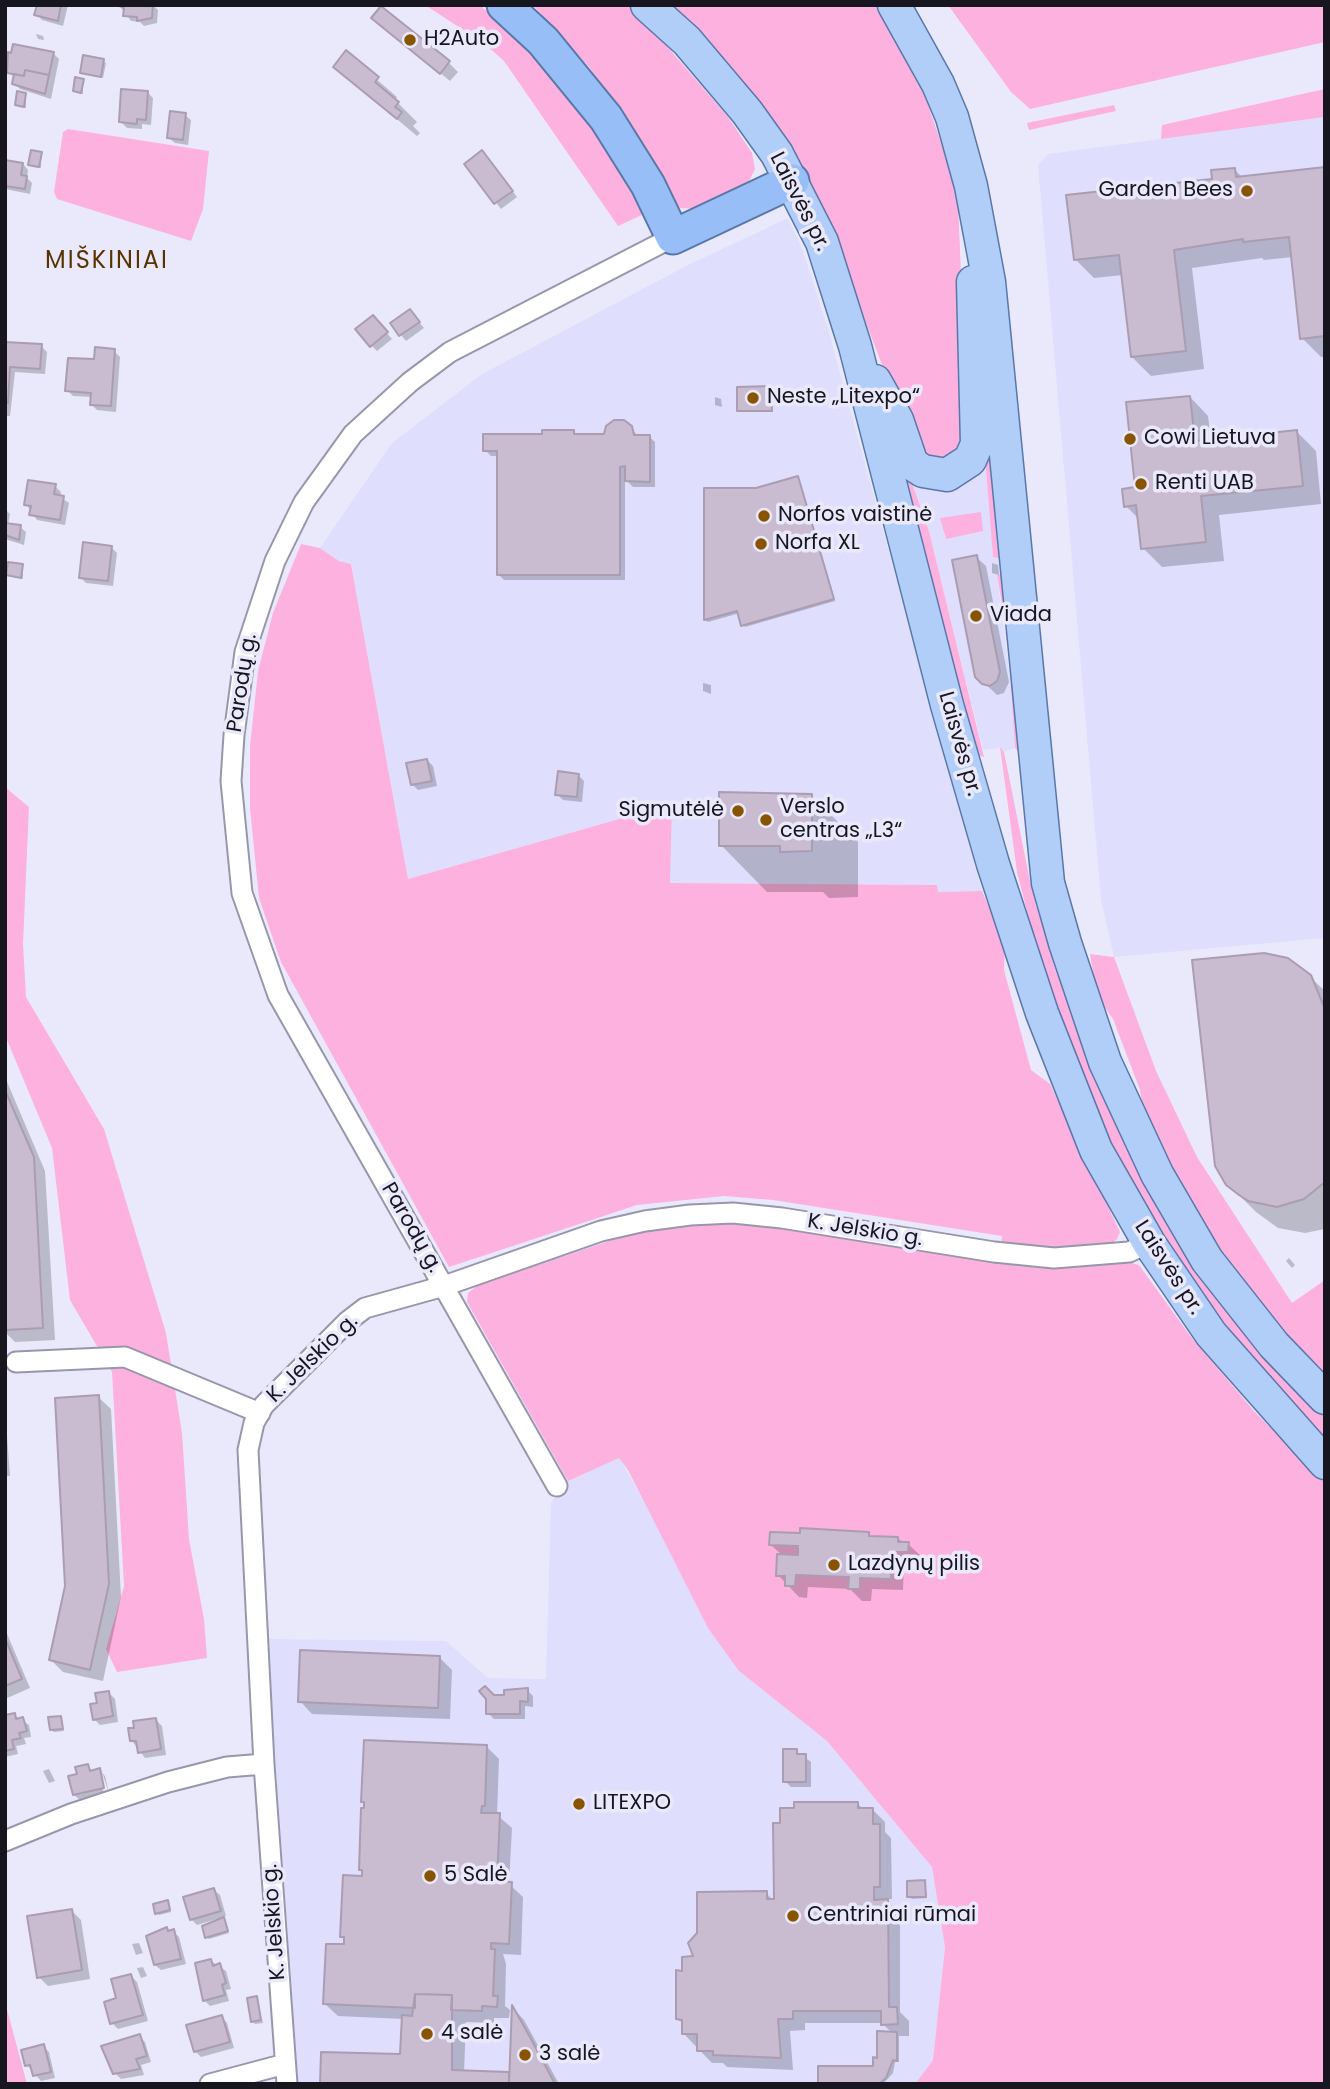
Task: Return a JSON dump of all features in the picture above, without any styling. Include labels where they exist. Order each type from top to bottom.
[{"type":"highway","points":[[504,5],[544,41],[606,118],[648,185],[673,237],[792,181]]},
{"type":"main road","name":"Laisvės pr.","points":[[647,5],[719,76],[762,133],[792,181],[822,242],[855,346],[947,705],[993,864],[1067,1082],[1096,1150],[1149,1243],[1212,1334],[1325,1464]]},
{"type":"main road","name":"Laisvės pr.","points":[[894,5],[939,84],[952,117],[979,228],[996,338],[1048,883],[1065,943],[1105,1062],[1164,1185],[1207,1260],[1275,1345],[1325,1398]]},
{"type":"main road","points":[[855,346],[897,420],[912,464],[934,475],[947,475],[970,460],[977,444],[972,314],[979,228]]},
{"type":"street","name":"Parodų g.","points":[[557,1486],[278,995],[251,924],[240,883],[231,781],[238,693],[256,612],[289,530],[325,469],[379,408],[450,352],[673,237]]},
{"type":"street","name":"K. Jelskio g.","points":[[286,2074],[264,1765],[248,1450],[254,1423],[260,1413],[348,1321],[365,1308],[444,1286],[601,1231],[690,1215],[733,1213],[782,1218],[1034,1257],[1096,1257],[1129,1251],[1149,1243]]},
{"type":"street","points":[[16,1362],[125,1357],[260,1413]]},
{"type":"street","points":[[5,1841],[71,1814],[168,1782],[227,1767],[264,1765]]},
{"type":"street","points":[[210,2084],[286,2074]]},
{"type":"shaded area","points":[[425,5],[480,5],[549,68],[607,146],[644,209],[642,215],[618,226],[504,61],[485,44]]},
{"type":"shaded area","points":[[533,5],[628,5],[640,15],[728,117],[752,153],[755,169],[749,181],[742,188],[698,209],[680,208],[668,199],[632,132],[589,67]]},
{"type":"shaded area","points":[[664,5],[878,5],[897,33],[918,75],[952,176],[958,204],[968,437],[943,466],[915,451],[818,197],[803,172]]},
{"type":"shaded area","points":[[948,5],[1325,5],[1325,42],[1030,109],[1011,92]]},
{"type":"shaded area","points":[[1325,89],[1325,117],[1161,139],[1162,125]]},
{"type":"shaded area","points":[[1114,105],[1116,111],[1029,130],[1027,123]]},
{"type":"shaded area","points":[[1325,117],[1325,938],[1114,957],[1101,900],[1038,165],[1048,154]]},
{"type":"shaded area","points":[[68,129],[209,151],[203,209],[191,241],[57,199],[54,192],[63,132]]},
{"type":"shaded area","points":[[788,218],[803,251],[828,329],[982,891],[938,892],[937,885],[670,883],[671,804],[408,879],[351,564],[339,561],[320,548],[392,443],[482,374],[686,266]]},
{"type":"shaded area","points":[[984,377],[1021,754],[1015,748],[1008,639],[997,575],[1001,574],[1000,558],[993,557],[984,445]]},
{"type":"shaded area","points":[[891,424],[929,531],[984,757],[977,755],[934,602]]},
{"type":"shaded area","points":[[984,445],[993,557],[1000,557],[1001,575],[997,575],[1013,700],[1015,748],[1004,752],[1000,748],[983,750],[929,531],[902,455]]},
{"type":"shaded area","points":[[981,512],[983,531],[946,539],[940,518]]},
{"type":"shaded area","points":[[301,544],[320,548],[339,561],[351,564],[408,879],[672,804],[670,883],[937,885],[938,892],[982,891],[1005,946],[1004,970],[1031,1070],[1050,1084],[1120,1232],[1117,1239],[1109,1246],[1040,1249],[1001,1245],[1002,1236],[773,1200],[724,1196],[637,1205],[449,1267],[281,962],[259,898],[250,808],[250,746],[258,671],[273,613]]},
{"type":"shaded area","points":[[1000,747],[1004,752],[1032,891],[1055,969],[1103,1084],[1325,1412],[1325,1445],[1232,1334],[1178,1264],[1097,1123],[1044,977],[1017,872]]},
{"type":"shaded area","points":[[5,787],[29,807],[23,944],[26,997],[104,1129],[166,1333],[182,1433],[189,1539],[204,1619],[207,1658],[117,1672],[106,1649],[124,1586],[112,1372],[70,1300],[52,1148],[5,1035]]},
{"type":"shaded area","points":[[1090,954],[1114,957],[1156,1071],[1197,1157],[1292,1303],[1325,1280],[1325,1380],[1304,1359],[1229,1264],[1190,1207],[1145,1124],[1140,1090],[1113,1019],[1097,996]]},
{"type":"shaded area","points":[[721,1223],[767,1226],[1030,1267],[1071,1268],[1128,1262],[1139,1265],[1191,1337],[1254,1411],[1325,1483],[1325,2084],[915,2084],[933,2060],[945,1947],[932,1867],[827,1741],[739,1671],[708,1628],[628,1470],[619,1458],[568,1481],[467,1302],[468,1293],[478,1285],[618,1238],[679,1225]]},
{"type":"shaded area","name":"LITEXPO","points":[[619,1457],[739,1671],[827,1741],[932,1867],[945,1947],[933,2061],[915,2084],[298,2084],[267,1639],[446,1641],[488,1678],[546,1679],[551,1502],[568,1481]]},
{"type":"shaded area","points":[[5,2002],[27,2084],[5,2084]]},
{"type":"building","points":[[37,5],[61,5],[58,21],[34,15]]},
{"type":"building","points":[[117,5],[153,5],[152,18],[137,21],[137,17],[123,16],[124,8]]},
{"type":"building","name":"H2Auto","points":[[381,6],[450,61],[440,74],[371,18]]},
{"type":"building","points":[[13,44],[54,52],[49,75],[25,70],[24,76],[7,73],[8,52],[11,53]]},
{"type":"building","points":[[346,50],[379,77],[375,82],[399,102],[395,107],[402,112],[397,119],[333,67]]},
{"type":"building","points":[[83,55],[104,59],[101,77],[80,73]]},
{"type":"building","points":[[25,70],[49,75],[45,94],[12,84],[14,74],[24,76]]},
{"type":"building","points":[[75,77],[84,79],[81,93],[73,91]]},
{"type":"building","points":[[121,89],[148,91],[146,120],[137,119],[137,124],[119,122]]},
{"type":"building","points":[[17,91],[26,93],[24,107],[15,105]]},
{"type":"building","points":[[170,111],[186,113],[183,140],[167,138]]},
{"type":"building","points":[[31,150],[42,152],[39,167],[28,165]]},
{"type":"building","points":[[482,150],[513,191],[494,204],[464,164]]},
{"type":"building","points":[[5,160],[23,163],[21,175],[27,176],[25,189],[5,186]]},
{"type":"building","points":[[1325,167],[1325,336],[1300,339],[1289,237],[1243,242],[1243,239],[1174,250],[1186,351],[1131,357],[1119,255],[1074,260],[1066,195],[1212,179],[1211,170],[1235,168],[1236,177]]},
{"type":"building","points":[[410,309],[420,322],[399,336],[390,323]]},
{"type":"building","points":[[373,315],[388,332],[370,347],[355,329]]},
{"type":"building","points":[[5,342],[42,344],[40,369],[10,367],[8,403],[5,403]]},
{"type":"building","points":[[95,347],[115,349],[111,406],[90,405],[91,393],[65,391],[68,358],[94,359]]},
{"type":"building","points":[[771,386],[772,411],[737,411],[737,387]]},
{"type":"building","points":[[1190,396],[1195,441],[1297,430],[1303,486],[1201,496],[1206,542],[1141,549],[1136,505],[1124,507],[1122,489],[1135,487],[1126,402]]},
{"type":"building","points":[[614,420],[624,420],[632,426],[634,435],[650,435],[650,482],[625,481],[625,466],[620,467],[620,575],[497,575],[497,451],[483,451],[483,434],[542,434],[542,430],[574,430],[574,434],[604,434],[606,426]]},
{"type":"building","name":"Norfa XL","points":[[798,476],[834,599],[741,626],[737,611],[704,620],[704,488],[756,488]]},
{"type":"building","points":[[28,480],[56,484],[54,494],[64,496],[60,520],[29,515],[31,506],[24,505]]},
{"type":"building","points":[[5,523],[21,525],[19,540],[5,535]]},
{"type":"building","points":[[83,542],[112,546],[108,581],[79,578]]},
{"type":"building","name":"Viada","points":[[977,555],[1000,672],[997,681],[990,686],[982,684],[975,677],[952,560]]},
{"type":"building","points":[[8,562],[23,564],[21,578],[6,575]]},
{"type":"building","points":[[427,759],[432,781],[411,785],[406,763]]},
{"type":"building","points":[[558,771],[579,774],[577,797],[555,795]]},
{"type":"building","name":"Verslo centras „L3“","points":[[719,792],[812,794],[812,851],[780,852],[780,846],[719,846]]},
{"type":"building","points":[[1264,953],[1288,958],[1311,975],[1325,1009],[1325,1182],[1304,1199],[1277,1207],[1248,1201],[1226,1185],[1215,1166],[1192,960]]},
{"type":"building","points":[[5,1090],[34,1157],[43,1328],[5,1330]]},
{"type":"building","points":[[99,1395],[109,1584],[90,1670],[49,1660],[65,1586],[55,1398]]},
{"type":"building","name":"Lazdynų pilis","points":[[800,1528],[869,1532],[869,1536],[898,1537],[898,1542],[909,1542],[908,1552],[892,1552],[891,1579],[860,1578],[860,1589],[848,1589],[849,1577],[796,1575],[795,1586],[785,1586],[785,1576],[776,1576],[777,1554],[798,1555],[798,1546],[769,1545],[770,1532],[800,1533]]},
{"type":"building","points":[[5,1638],[22,1679],[5,1686]]},
{"type":"building","points":[[300,1650],[440,1656],[438,1708],[298,1702]]},
{"type":"building","points":[[485,1686],[494,1695],[504,1695],[504,1690],[528,1688],[528,1702],[520,1701],[520,1714],[486,1714],[486,1699],[479,1691]]},
{"type":"building","points":[[109,1691],[113,1716],[93,1720],[90,1704],[97,1703],[95,1693]]},
{"type":"building","points":[[15,1713],[16,1719],[23,1717],[27,1731],[19,1733],[21,1738],[12,1740],[14,1749],[5,1751],[5,1715]]},
{"type":"building","points":[[61,1716],[63,1729],[50,1730],[48,1717]]},
{"type":"building","points":[[156,1718],[161,1749],[138,1753],[136,1741],[130,1741],[128,1728],[134,1728],[133,1721]]},
{"type":"building","name":"5 Salė","points":[[364,1740],[487,1745],[485,1806],[482,1806],[481,1813],[500,1813],[497,1882],[512,1882],[509,1944],[491,1943],[491,1949],[495,1949],[493,1996],[498,1996],[497,2007],[482,2006],[482,2011],[451,2010],[452,1995],[415,1994],[415,2008],[323,2004],[326,1944],[344,1944],[344,1937],[340,1937],[343,1875],[362,1876],[362,1870],[359,1870],[361,1808],[364,1808],[364,1802],[361,1802]]},
{"type":"building","points":[[783,1749],[797,1749],[797,1754],[806,1754],[806,1782],[783,1782]]},
{"type":"building","points":[[88,1764],[90,1771],[100,1768],[104,1788],[73,1795],[68,1776],[77,1774],[75,1767]]},
{"type":"building","name":"Centriniai rūmai","points":[[794,1802],[858,1802],[858,1808],[873,1808],[873,1824],[880,1824],[880,1887],[874,1887],[874,1900],[888,1899],[889,2007],[897,2007],[898,2024],[881,2025],[881,2011],[793,2011],[793,2019],[778,2019],[781,2058],[713,2055],[713,2051],[697,2051],[697,2034],[682,2034],[682,2020],[676,2019],[676,1970],[682,1971],[682,1957],[693,1956],[688,1943],[697,1933],[697,1892],[767,1891],[767,1899],[774,1899],[773,1823],[780,1823],[780,1808],[794,1808]]},
{"type":"building","points":[[925,1880],[926,1897],[907,1897],[907,1881]]},
{"type":"building","points":[[214,1888],[221,1911],[190,1920],[183,1897]]},
{"type":"building","points":[[168,1900],[170,1910],[155,1914],[153,1904]]},
{"type":"building","points":[[72,1909],[82,1970],[37,1978],[27,1916]]},
{"type":"building","points":[[224,1917],[228,1931],[205,1938],[202,1926]]},
{"type":"building","points":[[167,1927],[168,1931],[174,1929],[181,1959],[154,1965],[146,1936]]},
{"type":"building","points":[[211,1959],[213,1966],[220,1963],[226,1983],[222,1985],[225,1995],[203,2001],[195,1963]]},
{"type":"building","points":[[131,1974],[143,2015],[110,2024],[104,2002],[116,1998],[111,1979]]},
{"type":"building","name":"4 salė","points":[[415,1994],[452,1995],[452,2070],[509,2072],[509,2084],[320,2084],[321,2052],[400,2054],[402,2015],[412,2016]]},
{"type":"building","points":[[257,1996],[261,2020],[251,2022],[247,1998]]},
{"type":"building","name":"3 salė","points":[[512,2005],[531,2039],[555,2084],[509,2084]]},
{"type":"building","points":[[222,2015],[230,2042],[194,2052],[186,2025]]},
{"type":"building","points":[[877,2031],[897,2032],[897,2061],[893,2060],[886,2078],[879,2084],[818,2084],[818,2066],[873,2066],[873,2057],[877,2058]]},
{"type":"building","points":[[140,2034],[147,2056],[136,2059],[140,2069],[113,2074],[101,2046]]},
{"type":"building","points":[[44,2044],[51,2072],[33,2076],[30,2065],[25,2066],[21,2050]]},
{"type":"place","name":"H2Auto","points":[[410,40]]},
{"type":"place","name":"Garden Bees","points":[[1247,191]]},
{"type":"place","name":"Neste „Litexpo“","points":[[753,398]]},
{"type":"place","name":"Cowi Lietuva","points":[[1130,439]]},
{"type":"place","name":"Renti UAB","points":[[1141,484]]},
{"type":"place","name":"Norfos vaistinė","points":[[764,516]]},
{"type":"place","name":"Norfa XL","points":[[761,544]]},
{"type":"place","name":"Viada","points":[[976,616]]},
{"type":"place","name":"Sigmutėlė","points":[[738,811]]},
{"type":"place","name":"Verslo centras „L3“","points":[[766,820]]},
{"type":"place","name":"Lazdynų pilis","points":[[834,1565]]},
{"type":"place","name":"LITEXPO","points":[[579,1804]]},
{"type":"place","name":"5 Salė","points":[[430,1876]]},
{"type":"place","name":"Centriniai rūmai","points":[[793,1916]]},
{"type":"place","name":"4 salė","points":[[427,2034]]},
{"type":"place","name":"3 salė","points":[[525,2055]]},
{"type":"district","name":"MIŠKINIAI","points":[[107,262]]}]
